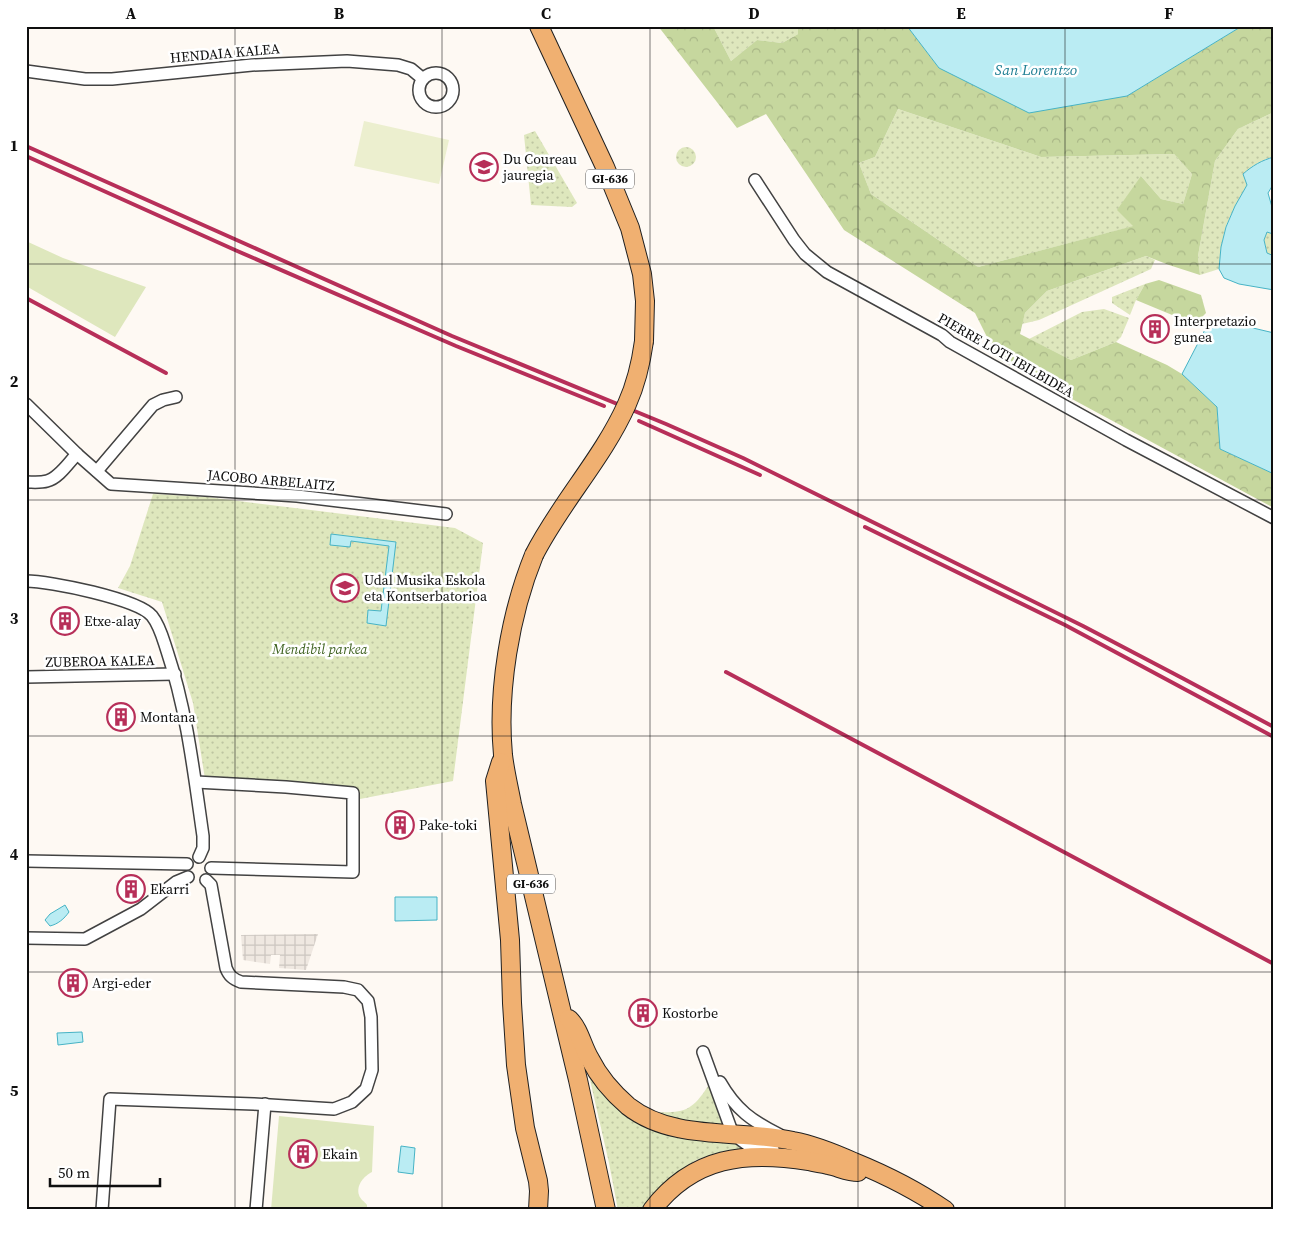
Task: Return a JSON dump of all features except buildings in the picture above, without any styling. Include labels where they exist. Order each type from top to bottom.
[{"type":"main road","name":"GI-636","points":[[539,26],[605,168],[630,228],[642,274],[645,301],[644,341],[638,376],[627,405],[608,438],[546,533],[528,571],[516,607],[509,647],[502,710],[503,755],[506,778],[578,1080],[606,1210]]},
{"type":"main road","points":[[503,755],[495,781],[510,940],[516,1065],[525,1128],[540,1191],[538,1210]]},
{"type":"main road","points":[[561,1012],[576,1026],[590,1061],[600,1077],[629,1106],[647,1117],[681,1129],[791,1140],[806,1144],[831,1152],[909,1188],[945,1210]]},
{"type":"main road","points":[[652,1210],[670,1189],[681,1180],[703,1167],[729,1159],[759,1157],[792,1158],[854,1172],[871,1171]]},
{"type":"street","name":"HENDAIA KALEA","points":[[26,71],[85,80],[252,65],[347,61],[398,65],[411,69],[423,79]]},
{"type":"street","name":"PIERRE LOTI IBILBIDEA","points":[[754,180],[805,254],[827,272],[1126,440],[1274,518]]},
{"type":"street","points":[[97,471],[153,405],[176,397]]},
{"type":"street","name":"JACOBO ARBELAITZ","points":[[26,404],[111,484],[297,496],[446,514]]},
{"type":"street","points":[[26,482],[49,481],[77,454]]},
{"type":"street","points":[[26,581],[39,581],[90,591],[144,610],[152,615],[158,625],[175,674],[182,703],[196,782],[203,836],[203,848],[199,856]]},
{"type":"street","name":"ZUBEROA KALEA","points":[[26,677],[175,674]]},
{"type":"street","points":[[196,782],[353,793],[353,872],[211,868]]},
{"type":"street","points":[[199,856],[206,859],[211,868],[206,880],[194,882],[185,871],[187,864],[192,858],[199,856]]},
{"type":"street","points":[[26,861],[187,864]]},
{"type":"street","points":[[26,938],[85,939],[141,909],[176,882],[188,877]]},
{"type":"street","points":[[102,1210],[110,1099],[265,1104],[334,1109],[352,1102],[366,1089],[372,1070],[371,1017],[368,1001],[358,990],[344,987],[241,982],[230,976],[226,968],[211,884],[206,880]]},
{"type":"street","points":[[791,1140],[749,1117],[730,1098],[703,1052],[731,1129],[748,1145],[755,1148],[787,1150],[830,1158],[871,1171]]},
{"type":"street","points":[[256,1210],[265,1104]]},
{"type":"green space","points":[[658,26],[713,26],[731,61],[757,40],[782,43],[798,34],[798,26],[907,26],[939,68],[1127,96],[1242,26],[1274,26],[1274,112],[1238,129],[1215,161],[1198,256],[1200,275],[1146,256],[1047,291],[1025,313],[1020,334],[1071,360],[1116,342],[1167,365],[1182,374],[1217,407],[1220,449],[1274,474],[1274,508],[998,359],[975,313],[844,230],[766,114],[737,128]],"holes":[[[898,109],[1041,157],[1174,154],[1192,174],[1183,204],[1161,199],[1141,176],[1117,210],[1133,226],[978,267],[871,194],[859,163],[875,157]]]},
{"type":"green space","points":[[713,26],[798,26],[798,34],[782,43],[757,40],[731,61]]},
{"type":"green space","points":[[898,109],[1041,157],[1174,154],[1192,174],[1183,204],[1161,199],[1141,176],[1134,226],[978,267],[871,194],[859,163],[875,157]]},
{"type":"green space","points":[[1274,112],[1274,157],[1251,167],[1247,185],[1226,226],[1221,247],[1219,269],[1200,275],[1198,256],[1215,161],[1238,129]]},
{"type":"green space","points":[[364,121],[449,140],[439,184],[354,166]]},
{"type":"green space","points":[[535,131],[577,203],[572,207],[531,205],[524,135]]},
{"type":"green space","points":[[686,147],[693,150],[696,157],[693,164],[686,167],[679,164],[676,157],[679,150]]},
{"type":"green space","points":[[1267,232],[1274,236],[1274,256],[1267,253],[1264,239]]},
{"type":"green space","points":[[26,241],[63,258],[146,287],[115,337],[26,286]]},
{"type":"green space","points":[[1146,256],[1155,260],[1151,269],[1039,320],[1022,324],[1025,313],[1047,291]]},
{"type":"green space","points":[[1159,280],[1201,295],[1206,313],[1199,320],[1189,322],[1136,300],[1145,284]]},
{"type":"green space","points":[[1145,284],[1130,315],[1112,303],[1112,297]]},
{"type":"green space","points":[[1104,309],[1129,318],[1121,337],[1116,342],[1071,360],[1029,339],[1082,312]]},
{"type":"green space","name":"Mendibil parkea","points":[[153,494],[207,497],[455,528],[483,543],[453,781],[360,799],[357,789],[336,786],[205,779],[193,703],[162,602],[118,588],[130,566]]},
{"type":"green space","points":[[588,1071],[612,1099],[734,1139],[751,1151],[723,1151],[696,1160],[670,1178],[645,1204],[643,1210],[618,1210]]},
{"type":"green space","points":[[708,1086],[727,1129],[705,1127],[652,1112],[685,1110],[696,1102]]},
{"type":"green space","points":[[279,1116],[374,1126],[372,1172],[364,1178],[358,1191],[360,1198],[367,1205],[367,1210],[271,1210]]},
{"type":"shaded area","points":[[318,934],[306,970],[279,968],[280,955],[271,955],[270,964],[243,960],[241,935]]},
{"type":"water","name":"San Lorentzo","points":[[907,26],[1242,26],[1127,96],[1029,113],[939,68]]},
{"type":"water","points":[[1274,157],[1274,183],[1268,193],[1274,208],[1274,236],[1267,232],[1264,240],[1267,253],[1274,256],[1274,290],[1239,284],[1224,278],[1219,269],[1221,247],[1226,227],[1247,185],[1243,174],[1257,164]]},
{"type":"water","points":[[1211,318],[1274,333],[1274,474],[1220,449],[1217,407],[1182,374]]},
{"type":"water","points":[[331,534],[396,542],[386,626],[367,623],[368,610],[381,611],[389,546],[351,541],[350,547],[330,545]]},
{"type":"water","points":[[395,897],[437,897],[437,920],[395,921]]},
{"type":"water","points":[[65,905],[69,912],[61,921],[50,926],[45,920],[50,914]]},
{"type":"water","points":[[82,1032],[83,1042],[58,1045],[57,1033]]},
{"type":"water","points":[[401,1146],[415,1148],[413,1174],[398,1172]]},
{"type":"railway","points":[[26,146],[452,336],[666,424],[743,458],[1083,626],[1274,727]]},
{"type":"railway","points":[[26,156],[235,250],[456,346],[604,406]]},
{"type":"railway","points":[[26,298],[166,373]]},
{"type":"railway","points":[[639,421],[760,475]]},
{"type":"railway","points":[[865,527],[1065,625],[1274,737]]},
{"type":"railway","points":[[726,672],[1274,964]]},
{"type":"place","name":"Du Coureau jauregia","points":[[484,167]]},
{"type":"place","name":"Interpretazio gunea","points":[[1155,329]]},
{"type":"place","name":"Udal Musika Eskola eta Kontserbatorioa","points":[[345,588]]},
{"type":"place","name":"Etxe-alay","points":[[65,621]]},
{"type":"place","name":"Montana","points":[[121,717]]},
{"type":"place","name":"Pake-toki","points":[[400,825]]},
{"type":"place","name":"Ekarri","points":[[131,889]]},
{"type":"place","name":"Argi-eder","points":[[73,983]]},
{"type":"place","name":"Kostorbe","points":[[643,1013]]},
{"type":"place","name":"Ekain","points":[[303,1154]]}]
